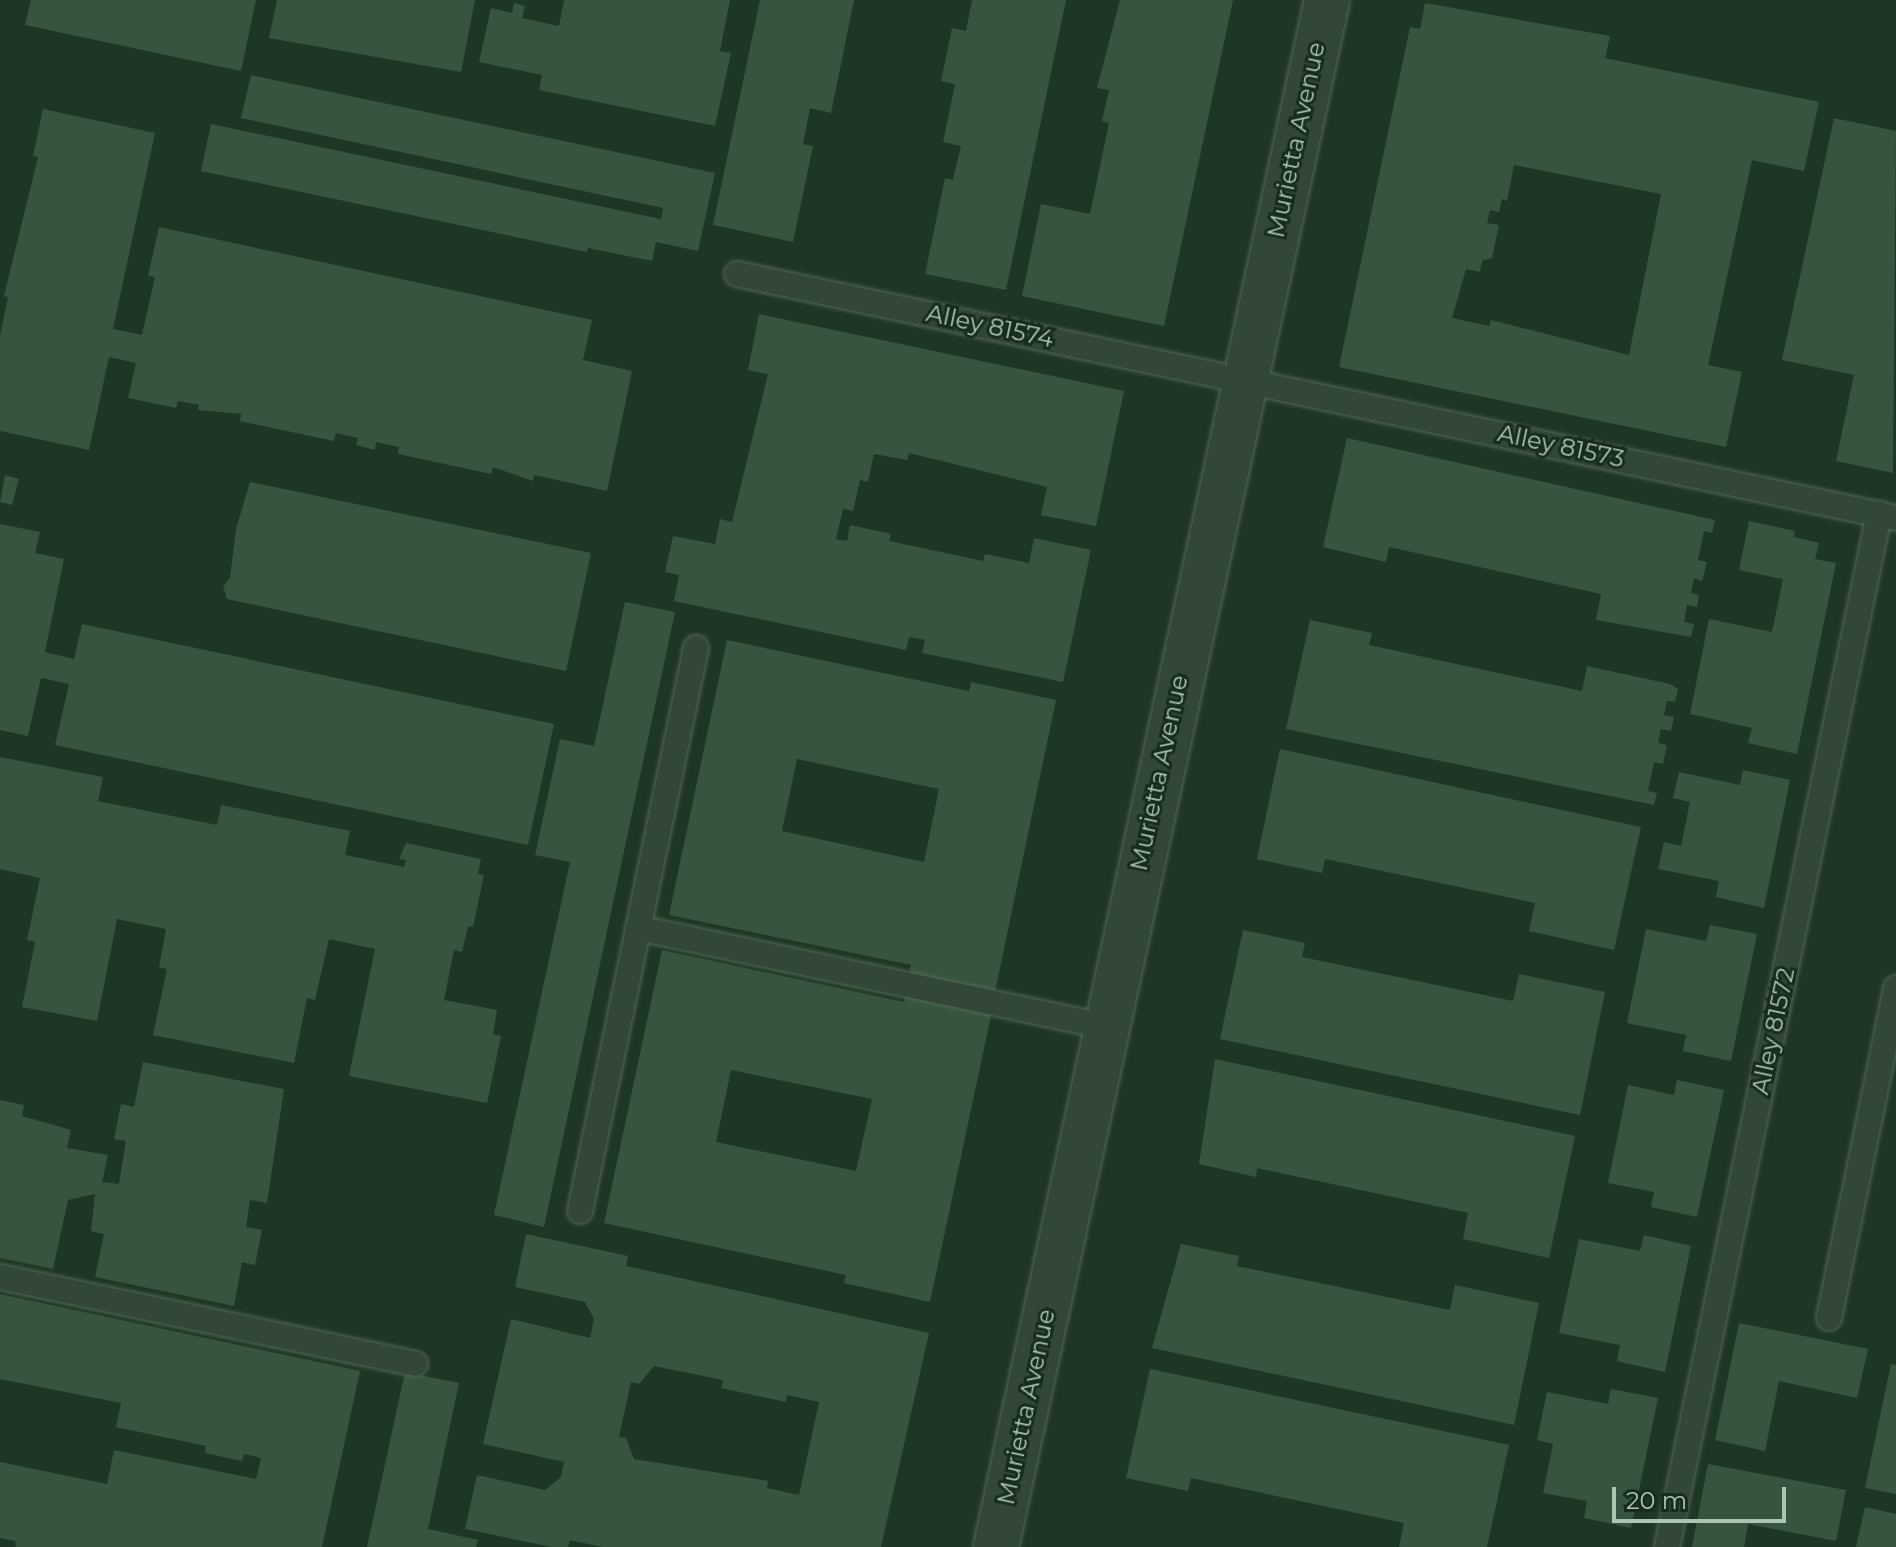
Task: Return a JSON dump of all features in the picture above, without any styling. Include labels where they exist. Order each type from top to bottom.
[{"type":"street","name":"Murietta Avenue","points":[[996,1547],[1243,378],[1327,0]]},
{"type":"lane","name":"Alley 81574","points":[[737,274],[1243,378]]},
{"type":"lane","name":"Alley 81573","points":[[1243,378],[1887,516]]},
{"type":"lane","name":"Alley 81572","points":[[1667,1547],[1887,516]]},
{"type":"lane","points":[[580,1211],[696,648]]},
{"type":"lane","points":[[638,928],[1106,1027]]},
{"type":"lane","points":[[1829,1318],[1896,988]]},
{"type":"lane","points":[[0,1277],[415,1364]]},
{"type":"building","points":[[31,0],[256,0],[241,71],[25,25]]},
{"type":"building","points":[[277,0],[475,0],[461,72],[269,38]]},
{"type":"building","points":[[564,0],[730,0],[720,51],[731,53],[715,126],[539,90],[542,75],[479,62],[491,8],[512,13],[514,3],[525,6],[522,18],[559,26]]},
{"type":"building","points":[[760,0],[854,0],[831,113],[810,108],[803,144],[813,146],[793,242],[713,225]]},
{"type":"building","points":[[972,0],[1066,0],[1006,290],[925,274],[945,178],[953,180],[961,146],[943,142],[955,84],[941,81],[952,28],[966,31]]},
{"type":"building","points":[[1120,0],[1233,0],[1164,326],[1022,296],[1041,204],[1090,214],[1109,123],[1102,121],[1109,90],[1097,88]]},
{"type":"building","points":[[1425,3],[1610,36],[1605,58],[1819,102],[1804,171],[1752,160],[1708,365],[1742,372],[1726,447],[1339,367],[1410,27],[1420,29]],"holes":[[[1514,165],[1661,194],[1629,355],[1491,320],[1489,326],[1452,318],[1466,269],[1480,272],[1482,261],[1492,258],[1499,225],[1487,223],[1490,210],[1499,212],[1502,199],[1507,201]]]},
{"type":"building","points":[[251,75],[715,173],[698,251],[656,242],[652,261],[588,248],[587,252],[201,171],[211,124],[661,219],[663,208],[241,118]]},
{"type":"building","points":[[43,109],[155,133],[113,329],[142,335],[155,277],[148,276],[159,227],[592,320],[583,360],[632,371],[607,491],[534,475],[533,481],[493,467],[491,474],[398,454],[399,447],[376,442],[375,450],[356,445],[358,438],[336,433],[334,441],[240,421],[241,414],[198,410],[199,405],[178,401],[176,408],[128,398],[136,363],[109,357],[89,450],[0,431],[0,336],[8,297],[4,296],[38,157],[33,156]]},
{"type":"building","points":[[1834,118],[1896,131],[1893,473],[1836,461],[1854,375],[1782,360]]},
{"type":"building","points":[[759,314],[1124,391],[1096,526],[1041,515],[1047,487],[909,453],[907,460],[874,454],[868,482],[860,480],[853,511],[843,509],[836,539],[847,541],[850,525],[891,534],[889,541],[983,561],[985,554],[1029,563],[1034,538],[1091,550],[1063,682],[922,653],[925,640],[909,637],[906,650],[674,601],[679,575],[665,572],[673,536],[715,544],[720,519],[732,522],[768,374],[748,370]]},
{"type":"building","points":[[1347,438],[1715,520],[1712,533],[1704,531],[1698,560],[1707,562],[1702,581],[1694,578],[1691,593],[1699,595],[1697,607],[1687,605],[1684,622],[1694,624],[1691,637],[1596,620],[1601,594],[1389,547],[1386,562],[1323,547]]},
{"type":"building","points":[[5,475],[19,479],[12,505],[0,502]]},
{"type":"building","points":[[250,482],[591,553],[566,671],[227,599],[223,586],[230,578],[236,529]]},
{"type":"building","points":[[1749,521],[1795,531],[1794,537],[1819,543],[1815,559],[1836,563],[1797,754],[1748,743],[1752,728],[1690,714],[1709,619],[1772,632],[1783,579],[1739,570]]},
{"type":"building","points":[[0,524],[40,532],[35,553],[64,559],[45,652],[74,659],[82,624],[554,724],[528,845],[55,745],[69,684],[41,678],[28,736],[0,730]]},
{"type":"building","points":[[625,602],[675,612],[544,1227],[494,1215],[570,862],[535,855],[560,739],[594,746]]},
{"type":"building","points":[[1310,620],[1372,633],[1369,645],[1582,691],[1587,666],[1670,684],[1678,689],[1675,702],[1667,701],[1664,715],[1674,717],[1671,731],[1661,729],[1658,743],[1667,745],[1663,764],[1654,762],[1648,791],[1657,793],[1654,805],[1286,729]]},
{"type":"building","points":[[727,640],[969,691],[971,682],[1056,700],[995,992],[909,973],[911,965],[669,915]],"holes":[[[797,759],[939,789],[924,862],[782,831]]]},
{"type":"building","points":[[1280,749],[1641,827],[1614,950],[1529,931],[1535,903],[1325,859],[1322,873],[1257,859]]},
{"type":"building","points":[[0,757],[103,777],[98,801],[217,825],[221,805],[350,831],[345,855],[404,867],[406,860],[399,859],[406,843],[481,859],[478,874],[484,875],[473,927],[468,926],[462,952],[454,950],[444,1000],[497,1010],[493,1034],[501,1036],[487,1103],[349,1076],[375,949],[329,939],[315,1000],[307,998],[294,1063],[153,1035],[167,969],[159,967],[166,929],[117,919],[97,1021],[22,1007],[35,942],[27,940],[40,878],[0,869]]},
{"type":"building","points":[[1743,770],[1790,780],[1764,908],[1716,897],[1719,881],[1658,869],[1664,842],[1681,846],[1690,802],[1673,798],[1679,772],[1740,785]]},
{"type":"building","points":[[1710,925],[1757,934],[1731,1061],[1683,1051],[1686,1035],[1627,1023],[1646,929],[1706,941]]},
{"type":"building","points":[[1243,930],[1305,943],[1302,957],[1513,1001],[1519,974],[1605,992],[1580,1115],[1220,1039]]},
{"type":"building","points":[[662,950],[904,1002],[906,992],[992,1011],[930,1302],[844,1283],[846,1275],[604,1223]],"holes":[[[731,1070],[872,1099],[856,1171],[716,1142]]]},
{"type":"building","points":[[1215,1059],[1575,1136],[1549,1258],[1463,1239],[1468,1213],[1257,1168],[1256,1177],[1199,1164]]},
{"type":"building","points":[[143,1062],[284,1089],[267,1203],[250,1200],[246,1227],[262,1230],[255,1265],[242,1262],[234,1306],[95,1277],[104,1234],[91,1231],[95,1194],[68,1200],[53,1269],[0,1258],[0,1100],[24,1105],[22,1116],[71,1130],[67,1148],[108,1155],[102,1182],[119,1184],[126,1141],[114,1139],[121,1104],[134,1107]]},
{"type":"building","points":[[1677,1080],[1724,1090],[1697,1217],[1651,1207],[1654,1192],[1608,1183],[1628,1085],[1674,1095]]},
{"type":"building","points":[[526,1234],[628,1256],[626,1266],[929,1333],[881,1547],[602,1547],[570,1540],[568,1547],[552,1547],[465,1529],[477,1475],[545,1490],[561,1477],[564,1462],[483,1444],[511,1319],[590,1338],[594,1319],[585,1302],[515,1287]],"holes":[[[654,1366],[723,1380],[721,1388],[786,1402],[787,1395],[819,1402],[799,1495],[767,1488],[768,1481],[634,1459],[626,1438],[619,1437],[631,1382],[639,1384]]]},
{"type":"building","points":[[1644,1235],[1691,1246],[1665,1372],[1617,1361],[1620,1345],[1559,1333],[1579,1239],[1640,1251]]},
{"type":"building","points":[[1181,1244],[1239,1256],[1237,1266],[1450,1310],[1455,1285],[1539,1303],[1514,1425],[1152,1348]]},
{"type":"building","points":[[0,1294],[360,1371],[322,1547],[16,1547],[15,1541],[0,1538],[0,1462],[107,1484],[114,1450],[256,1479],[261,1458],[244,1454],[242,1461],[205,1453],[206,1446],[116,1427],[121,1403],[0,1379]]},
{"type":"building","points":[[1739,1323],[1868,1349],[1857,1398],[1779,1381],[1765,1451],[1715,1440]]},
{"type":"building","points":[[1891,1364],[1896,1365],[1896,1494],[1865,1488]]},
{"type":"building","points":[[1150,1369],[1509,1445],[1487,1547],[1399,1547],[1404,1523],[1191,1478],[1188,1491],[1126,1478]]},
{"type":"building","points":[[405,1372],[459,1383],[428,1529],[478,1540],[476,1547],[367,1547]]},
{"type":"building","points":[[1611,1389],[1658,1398],[1631,1528],[1584,1518],[1587,1501],[1543,1493],[1553,1444],[1537,1440],[1547,1392],[1608,1404]]},
{"type":"building","points":[[1708,1464],[1846,1490],[1836,1541],[1748,1524],[1744,1547],[1692,1547]]},
{"type":"building","points":[[1865,1507],[1896,1514],[1896,1547],[1856,1547]]}]
